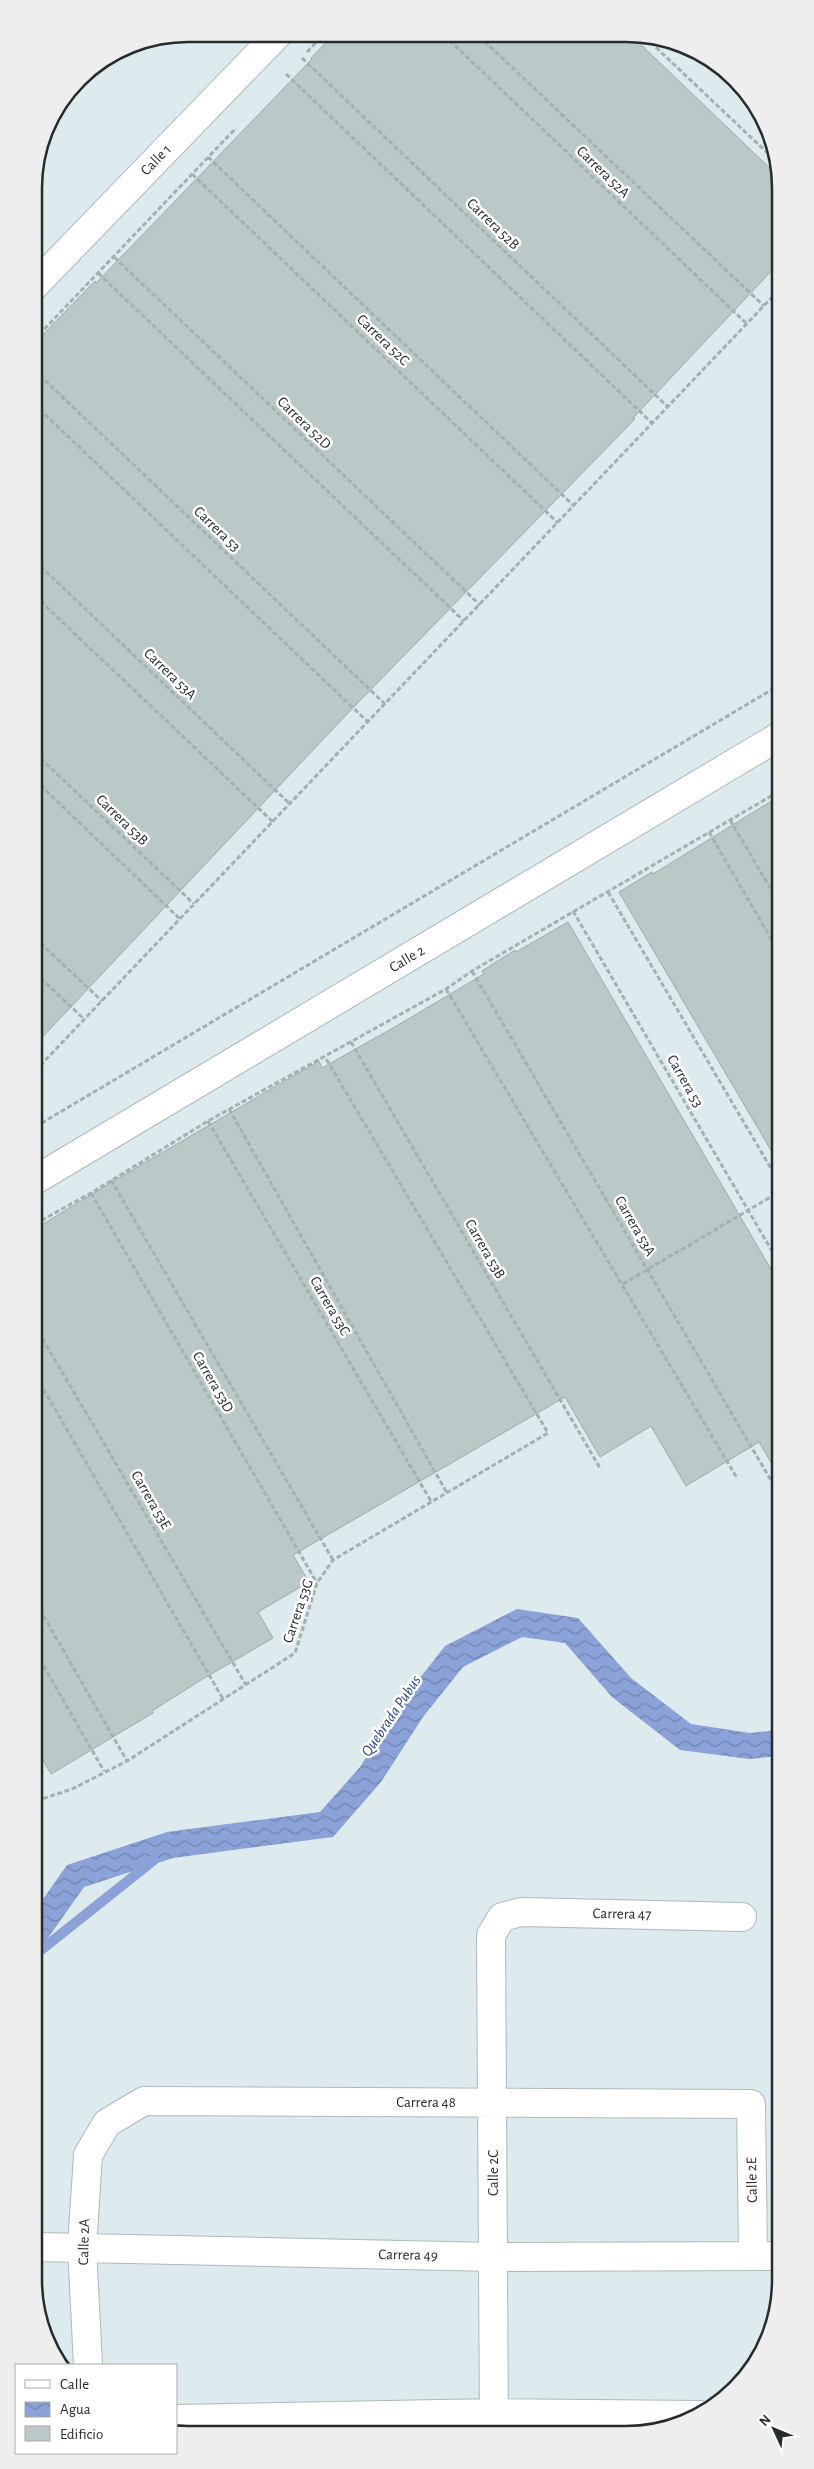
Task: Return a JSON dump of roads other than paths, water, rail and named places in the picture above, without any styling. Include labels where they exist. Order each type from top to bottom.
[{"type":"street","name":"Calle 1","points":[[43,277],[270,42]]},
{"type":"street","name":"Calle 2","points":[[43,1176],[772,741]]},
{"type":"street","name":"Carrera 47","points":[[502,1917],[521,1912],[742,1917]]},
{"type":"street","name":"Calle 2C","points":[[494,2423],[491,1934],[502,1917]]},
{"type":"street","name":"Carrera 48","points":[[107,2123],[144,2101],[752,2104]]},
{"type":"street","name":"Calle 2E","points":[[752,2104],[753,2256]]},
{"type":"street","name":"Calle 2A","points":[[88,2364],[82,2248],[88,2154],[107,2123]]},
{"type":"street","name":"Carrera 49","points":[[42,2247],[493,2257],[771,2256]]},
{"type":"street","points":[[178,2419],[494,2423],[680,2416]]},
{"type":"water","points":[[517,1609],[578,1618],[631,1678],[691,1724],[750,1733],[771,1731],[771,1757],[749,1759],[680,1750],[612,1697],[565,1643],[522,1637],[463,1667],[423,1717],[381,1782],[333,1837],[173,1858],[84,1887],[42,1946],[42,1900],[67,1865],[167,1832],[320,1812],[360,1767],[401,1702],[445,1646]]},
{"type":"waterway","name":"Quebrada Pubus","points":[[42,1949],[154,1860]]}]
